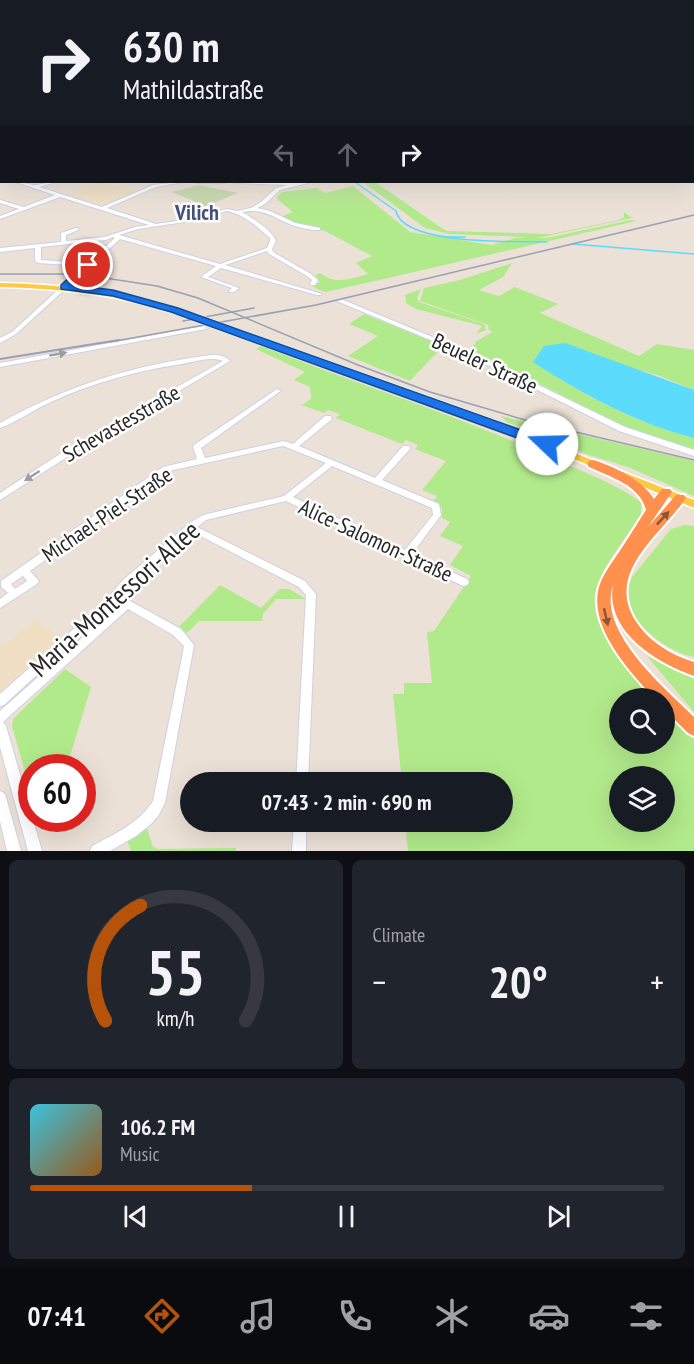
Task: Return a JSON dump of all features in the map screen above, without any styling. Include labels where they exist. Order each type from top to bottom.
[{"type":"highway","points":[[593,464],[640,489],[648,499],[652,511]]},
{"type":"highway","points":[[666,492],[614,571],[605,590],[604,606],[608,625],[620,646],[694,728]]},
{"type":"highway","points":[[680,498],[655,526],[622,573],[618,582],[617,596],[627,623],[637,635],[662,655],[694,669]]},
{"type":"main road","points":[[0,285],[65,287],[113,293],[147,301],[492,423],[694,504]]},
{"type":"street","points":[[25,183],[156,225]]},
{"type":"street","points":[[35,187],[48,183]]},
{"type":"street","points":[[104,208],[155,186],[172,183]]},
{"type":"street","points":[[245,183],[282,187],[299,183]]},
{"type":"street","points":[[237,212],[252,209],[263,203],[282,187]]},
{"type":"street","points":[[0,218],[60,195]]},
{"type":"street","points":[[0,201],[24,208]]},
{"type":"street","points":[[252,209],[268,212],[294,224],[318,229]]},
{"type":"street","points":[[0,250],[115,236],[135,229],[191,220],[227,210],[251,219],[272,237],[273,242],[269,249],[220,265],[204,277],[236,288],[232,291]]},
{"type":"street","points":[[132,240],[128,235],[144,223],[141,220]]},
{"type":"street","points":[[64,243],[63,234],[76,229]]},
{"type":"street","points":[[115,236],[319,294]]},
{"type":"street","points":[[0,341],[12,334],[65,287],[118,238],[115,236]]},
{"type":"street","points":[[38,246],[38,261],[40,262],[88,265]]},
{"type":"street","points":[[269,249],[271,253],[309,275],[315,280],[312,284]]},
{"type":"street","name":"Beueler Straße","points":[[341,302],[476,357],[622,429],[694,453]]},
{"type":"street","points":[[0,364],[204,328]]},
{"type":"street","name":"Schevastesstraße","points":[[0,426],[41,403],[108,377],[150,366],[209,358],[221,357],[227,361],[72,450],[0,497]]},
{"type":"street","points":[[202,461],[197,447],[277,391]]},
{"type":"street","points":[[294,447],[328,418]]},
{"type":"street","name":"Michael-Piel-Straße","points":[[15,594],[4,584],[166,469],[284,443],[437,507],[437,514],[407,554]]},
{"type":"street","points":[[377,481],[406,448]]},
{"type":"street","name":"Maria-Montessori-Allee","points":[[0,701],[190,527],[203,518],[287,498],[331,463]]},
{"type":"street","name":"Alice-Salomon-Straße","points":[[287,498],[464,582]]},
{"type":"street","points":[[190,527],[302,584],[311,594],[303,772]]},
{"type":"street","name":"Michael-Piel-Straße","points":[[0,604],[34,580],[23,571]]},
{"type":"street","points":[[97,851],[145,822],[154,813],[159,803],[189,645],[180,634],[115,597]]},
{"type":"street","name":"Maria-Montessori-Allee","points":[[0,718],[127,604]]},
{"type":"street","points":[[0,726],[35,851]]},
{"type":"street","points":[[0,797],[14,851]]},
{"type":"street","points":[[298,851],[299,832]]},
{"type":"shaded area","points":[[98,183],[135,190],[105,205],[68,195]]},
{"type":"shaded area","points":[[36,620],[60,637],[0,691],[0,643],[3,645]]},
{"type":"green space","points":[[364,183],[376,183],[446,231],[551,234],[619,220],[624,217],[624,212],[632,218],[537,238],[547,238],[631,220],[636,221],[325,292],[313,287],[320,282],[315,275],[320,273],[332,279],[343,280],[368,274],[356,263],[372,256],[325,231],[295,223],[283,216],[293,212],[276,198],[282,192],[317,188],[325,193],[353,186],[410,232],[492,245],[527,237],[450,234],[425,228]]},
{"type":"green space","points":[[199,185],[238,193],[206,206],[172,192]]},
{"type":"green space","points":[[512,263],[503,277],[479,290],[499,296],[515,287],[558,304],[540,313],[639,356],[657,344],[694,350],[694,390],[657,375],[624,366],[534,362],[611,407],[652,425],[694,438],[694,449],[628,428],[475,352],[473,346],[477,341],[492,332],[488,325],[420,301],[424,288],[460,280]]},
{"type":"green space","points":[[421,289],[417,298],[419,302],[484,324],[486,330],[479,333],[477,332],[482,327],[479,325],[416,309],[406,303],[405,295]]},
{"type":"green space","points":[[364,314],[443,346],[410,381],[348,356],[378,336],[349,324]]},
{"type":"green space","points":[[261,346],[476,426],[619,488],[641,502],[641,514],[606,567],[597,586],[595,602],[597,618],[604,633],[625,663],[649,688],[609,688],[609,754],[675,754],[675,714],[694,733],[694,851],[408,851],[406,832],[513,832],[513,772],[401,772],[393,694],[404,694],[404,683],[432,683],[427,632],[434,631],[471,576],[450,565],[463,546],[440,536],[450,522],[442,518],[442,508],[433,501],[437,496],[422,490],[446,461],[415,449],[418,445],[406,440],[402,444],[336,418],[340,414],[328,410],[324,413],[302,405],[311,399],[310,387],[294,380],[305,372],[256,349]]},
{"type":"green space","points":[[501,416],[694,461],[694,496],[628,467],[586,454],[534,430],[508,423]]},
{"type":"green space","points":[[684,525],[694,526],[694,657],[663,644],[644,629],[631,610],[627,597],[632,577],[671,529]]},
{"type":"green space","points":[[220,585],[261,608],[280,589],[289,589],[306,599],[276,599],[263,614],[262,621],[199,621],[187,633],[178,628]]},
{"type":"green space","points":[[647,656],[694,679],[694,712]]},
{"type":"green space","points":[[65,669],[91,687],[71,754],[20,754],[12,726],[13,719]]},
{"type":"green space","points":[[147,829],[153,847],[158,849],[236,848],[236,851],[131,851],[127,840]]},
{"type":"water","points":[[565,343],[694,390],[694,438],[672,432],[611,407],[533,362],[544,346]]},
{"type":"waterway","points":[[356,183],[396,211],[403,222],[418,230],[447,237]]},
{"type":"waterway","points":[[447,237],[465,237]]},
{"type":"waterway","points":[[447,237],[488,241],[547,242]]},
{"type":"waterway","points":[[573,244],[694,254]]},
{"type":"tram line","points":[[0,274],[79,274],[157,286],[198,298],[358,365],[430,392],[525,420],[694,460]]},
{"type":"railway","points":[[110,342],[316,305],[694,215]]},
{"type":"railway","points":[[183,321],[254,308]]},
{"type":"railway","points":[[0,359],[119,340]]},
{"type":"district","name":"Vilich","points":[[197,212]]},
{"type":"route","points":[[88,265],[65,287],[113,293],[147,301],[547,444]]}]
